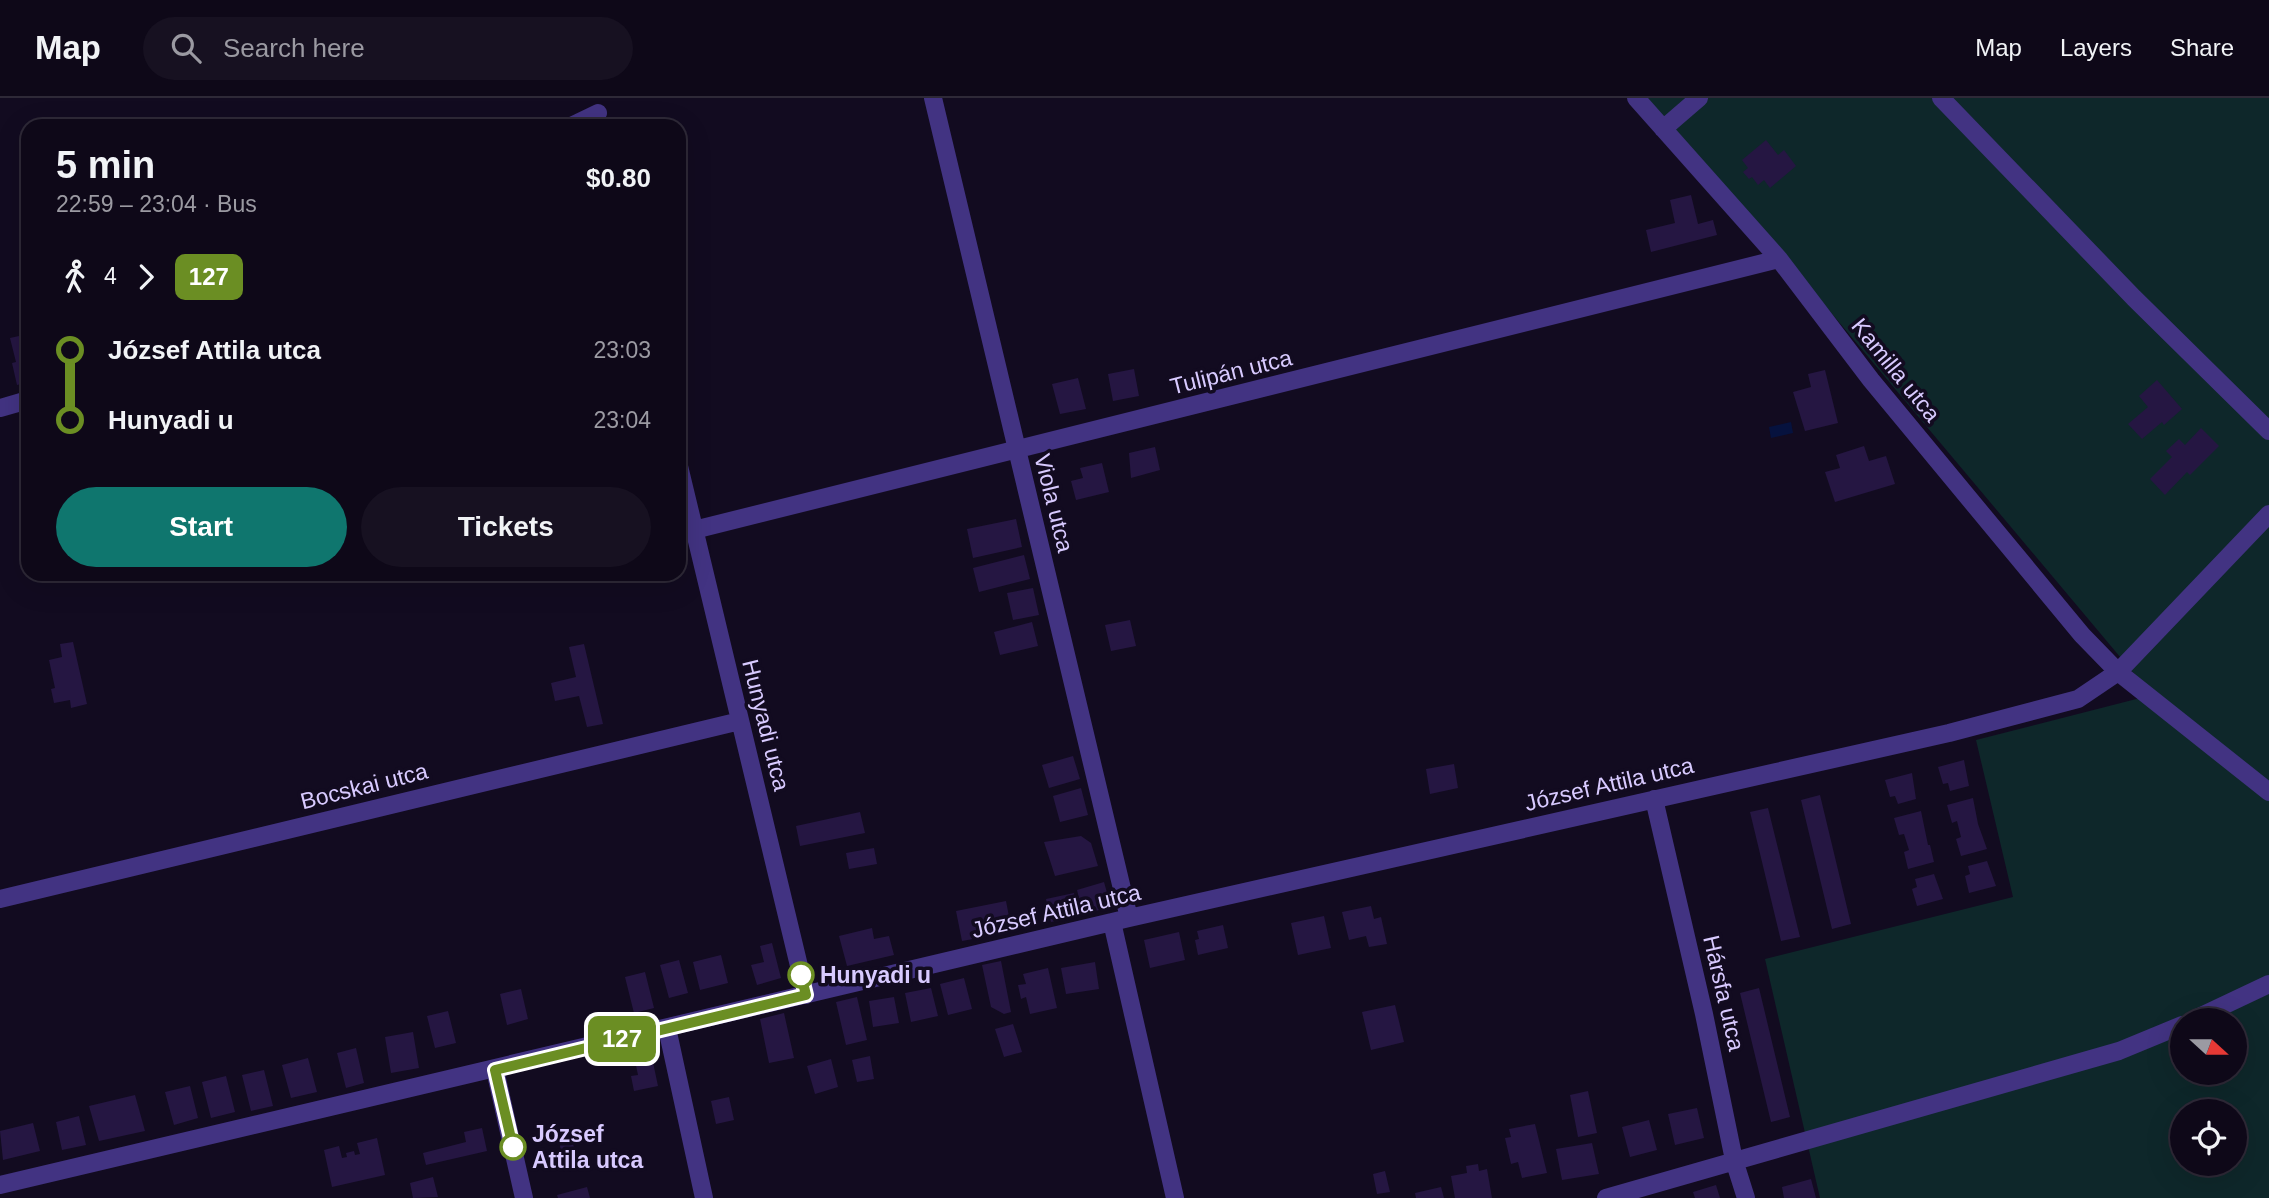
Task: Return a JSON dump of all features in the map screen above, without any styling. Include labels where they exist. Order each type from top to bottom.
[{"type":"street","name":"Viola utca","points":[[933,98],[1016,451],[1121,920],[1175,1198]]},
{"type":"street","name":"Kamilla utca","points":[[1636,98],[1779,259],[1879,390],[2082,635],[2118,672],[2269,792]]},
{"type":"street","points":[[1663,129],[1699,98]]},
{"type":"street","points":[[1945,99],[2133,298],[2269,430]]},
{"type":"street","name":"Tulipán utca","points":[[694,530],[1779,259]]},
{"type":"street","points":[[0,408],[21,402]]},
{"type":"street","name":"Hunyadi utca","points":[[686,496],[806,995]]},
{"type":"street","name":"József Attila utca","points":[[0,1185],[1121,920],[1949,733],[2065,703],[2078,699],[2118,672],[2269,513]]},
{"type":"street","name":"Bocskai utca","points":[[0,899],[740,720]]},
{"type":"street","name":"Hársfa utca","points":[[1654,799],[1704,1014],[1734,1160],[1746,1198]]},
{"type":"street","points":[[2218,1008],[2269,984]]},
{"type":"street","points":[[667,1028],[704,1198]]},
{"type":"street","points":[[1606,1198],[2119,1051],[2170,1030]]},
{"type":"street","points":[[495,1070],[524,1198]]},
{"type":"street","points":[[23,1180],[27,1198]]},
{"type":"green space","points":[[1646,98],[2269,98],[2269,1198],[1820,1198],[1765,959],[2013,897],[1976,740],[2152,695],[1744,209]]},
{"type":"shaded area","points":[[1791,422],[1793,433],[1771,438],[1769,427]]},
{"type":"building","points":[[1766,140],[1778,155],[1784,150],[1796,166],[1770,188],[1764,180],[1758,185],[1752,177],[1749,179],[1743,172],[1748,168],[1742,160]]},
{"type":"building","points":[[1691,195],[1698,224],[1713,220],[1717,235],[1651,252],[1646,230],[1675,223],[1670,200]]},
{"type":"building","points":[[21,336],[21,384],[17,385],[12,363],[16,362],[10,338]]},
{"type":"building","points":[[1134,369],[1139,396],[1113,401],[1108,374]]},
{"type":"building","points":[[1825,370],[1838,423],[1805,431],[1793,392],[1811,387],[1808,374]]},
{"type":"building","points":[[1078,378],[1086,409],[1060,414],[1052,384]]},
{"type":"building","points":[[2157,380],[2182,409],[2142,439],[2128,424],[2148,407],[2139,396]]},
{"type":"building","points":[[2201,428],[2219,446],[2190,475],[2187,472],[2165,495],[2150,479],[2172,457],[2166,451],[2179,439],[2185,445]]},
{"type":"building","points":[[1864,446],[1869,461],[1886,456],[1895,484],[1835,502],[1825,472],[1840,468],[1836,455]]},
{"type":"building","points":[[1155,447],[1160,470],[1131,478],[1129,453]]},
{"type":"building","points":[[1102,463],[1109,492],[1076,500],[1071,481],[1083,478],[1080,468]]},
{"type":"building","points":[[1016,519],[1022,547],[973,558],[967,529]]},
{"type":"building","points":[[1024,555],[1030,579],[979,592],[973,568]]},
{"type":"building","points":[[1033,588],[1039,615],[1013,620],[1007,593]]},
{"type":"building","points":[[1130,620],[1136,646],[1111,651],[1105,625]]},
{"type":"building","points":[[1032,622],[1038,646],[1000,655],[994,632]]},
{"type":"building","points":[[73,642],[87,704],[71,708],[70,700],[54,703],[51,689],[55,688],[49,660],[62,657],[60,644]]},
{"type":"building","points":[[584,644],[603,724],[587,727],[579,696],[555,701],[551,683],[576,677],[569,647]]},
{"type":"building","points":[[1073,756],[1080,779],[1049,788],[1042,765]]},
{"type":"building","points":[[1964,760],[1969,786],[1950,791],[1948,783],[1943,784],[1938,767]]},
{"type":"building","points":[[1454,764],[1458,788],[1430,794],[1426,769]]},
{"type":"building","points":[[1912,773],[1916,799],[1898,804],[1895,796],[1890,797],[1885,780]]},
{"type":"building","points":[[1081,788],[1088,815],[1060,822],[1053,796]]},
{"type":"building","points":[[1820,795],[1851,924],[1832,929],[1801,800]]},
{"type":"building","points":[[1973,798],[1987,849],[1961,856],[1956,839],[1961,837],[1957,821],[1952,823],[1947,805]]},
{"type":"building","points":[[1768,808],[1800,937],[1781,941],[1750,812]]},
{"type":"building","points":[[1921,811],[1934,862],[1908,869],[1904,852],[1909,850],[1904,834],[1899,835],[1894,818]]},
{"type":"building","points":[[860,812],[865,833],[800,846],[796,826]]},
{"type":"building","points":[[1081,836],[1091,843],[1098,866],[1055,876],[1044,842]]},
{"type":"building","points":[[874,848],[877,864],[849,869],[846,853]]},
{"type":"building","points":[[1987,861],[1996,886],[1969,893],[1965,876],[1970,874],[1968,866]]},
{"type":"building","points":[[1934,874],[1943,899],[1917,906],[1912,889],[1917,887],[1915,879]]},
{"type":"building","points":[[1104,882],[1111,907],[1083,914],[1077,890]]},
{"type":"building","points":[[1074,893],[1079,916],[1051,922],[1046,899]]},
{"type":"building","points":[[1006,901],[1012,932],[962,941],[956,911]]},
{"type":"building","points":[[1371,906],[1374,919],[1381,917],[1387,944],[1369,947],[1366,936],[1349,940],[1342,912]]},
{"type":"building","points":[[1324,916],[1331,948],[1298,955],[1291,923]]},
{"type":"building","points":[[1223,925],[1228,948],[1198,955],[1195,940],[1199,939],[1197,931]]},
{"type":"building","points":[[872,928],[874,939],[889,936],[894,955],[847,966],[839,936]]},
{"type":"building","points":[[1179,932],[1185,960],[1150,968],[1144,940]]},
{"type":"building","points":[[772,943],[781,978],[757,985],[751,965],[764,962],[760,946]]},
{"type":"building","points":[[721,955],[728,983],[700,990],[693,962]]},
{"type":"building","points":[[679,960],[688,993],[669,998],[660,965]]},
{"type":"building","points":[[1001,961],[1011,1012],[1004,1014],[991,1007],[982,965]]},
{"type":"building","points":[[1095,962],[1099,989],[1066,994],[1061,968]]},
{"type":"building","points":[[1048,968],[1057,1008],[1030,1014],[1026,997],[1021,999],[1018,985],[1026,984],[1023,974]]},
{"type":"building","points":[[645,972],[654,1008],[634,1013],[625,977]]},
{"type":"building","points":[[964,978],[972,1009],[948,1015],[940,984]]},
{"type":"building","points":[[931,988],[938,1016],[911,1022],[905,993]]},
{"type":"building","points":[[1759,988],[1790,1117],[1771,1122],[1740,993]]},
{"type":"building","points":[[521,989],[528,1019],[507,1025],[500,994]]},
{"type":"building","points":[[857,997],[867,1040],[846,1045],[836,1002]]},
{"type":"building","points":[[894,997],[899,1023],[873,1027],[869,1001]]},
{"type":"building","points":[[1395,1005],[1404,1042],[1371,1050],[1362,1012]]},
{"type":"building","points":[[448,1011],[456,1043],[435,1048],[427,1016]]},
{"type":"building","points":[[784,1013],[794,1058],[769,1063],[760,1019]]},
{"type":"building","points":[[1013,1024],[1022,1052],[1004,1057],[995,1029]]},
{"type":"building","points":[[413,1032],[419,1068],[391,1073],[385,1037]]},
{"type":"building","points":[[356,1048],[364,1083],[346,1088],[337,1053]]},
{"type":"building","points":[[650,1048],[658,1086],[634,1091],[631,1076],[638,1075],[633,1051]]},
{"type":"building","points":[[870,1056],[874,1079],[857,1082],[852,1060]]},
{"type":"building","points":[[308,1058],[317,1092],[291,1098],[282,1065]]},
{"type":"building","points":[[831,1059],[838,1087],[815,1094],[807,1066]]},
{"type":"building","points":[[264,1070],[273,1106],[251,1111],[242,1075]]},
{"type":"building","points":[[226,1076],[235,1112],[211,1118],[202,1082]]},
{"type":"building","points":[[190,1086],[198,1118],[174,1125],[165,1092]]},
{"type":"building","points":[[1588,1091],[1597,1133],[1578,1137],[1570,1095]]},
{"type":"building","points":[[135,1095],[145,1131],[99,1141],[89,1106]]},
{"type":"building","points":[[729,1097],[734,1120],[716,1124],[711,1101]]},
{"type":"building","points":[[1697,1108],[1704,1138],[1675,1145],[1668,1114]]},
{"type":"building","points":[[79,1116],[86,1145],[62,1150],[56,1122]]},
{"type":"building","points":[[1649,1120],[1657,1150],[1630,1157],[1622,1127]]},
{"type":"building","points":[[33,1123],[40,1151],[3,1160],[0,1131]]},
{"type":"building","points":[[1535,1124],[1547,1173],[1522,1178],[1518,1162],[1511,1164],[1505,1138],[1511,1137],[1509,1129]]},
{"type":"building","points":[[482,1128],[487,1151],[426,1165],[423,1153],[466,1142],[464,1132]]},
{"type":"building","points":[[570,1130],[576,1156],[563,1159],[557,1133]]},
{"type":"building","points":[[377,1138],[385,1175],[332,1187],[324,1150],[339,1146],[342,1158],[347,1157],[346,1153],[354,1151],[355,1155],[360,1154],[357,1143]]},
{"type":"building","points":[[1592,1143],[1599,1174],[1562,1180],[1556,1149]]},
{"type":"building","points":[[1478,1164],[1479,1171],[1487,1169],[1492,1198],[1455,1198],[1451,1176],[1467,1173],[1466,1166]]},
{"type":"building","points":[[1385,1171],[1390,1192],[1377,1194],[1373,1174]]},
{"type":"building","points":[[433,1177],[438,1197],[413,1198],[410,1183]]},
{"type":"building","points":[[1811,1179],[1816,1198],[1784,1198],[1782,1187]]},
{"type":"building","points":[[1716,1185],[1720,1198],[1695,1198],[1693,1192]]},
{"type":"building","points":[[587,1187],[590,1198],[558,1198],[557,1195]]},
{"type":"building","points":[[1441,1187],[1444,1198],[1416,1198],[1415,1193]]},
{"type":"bus line","name":"127","points":[[513,1147],[495,1070],[806,995],[801,975]]},
{"type":"place","name":"Hunyadi u","points":[[801,975]]},
{"type":"place","name":"József Attila utca","points":[[513,1147]]}]
